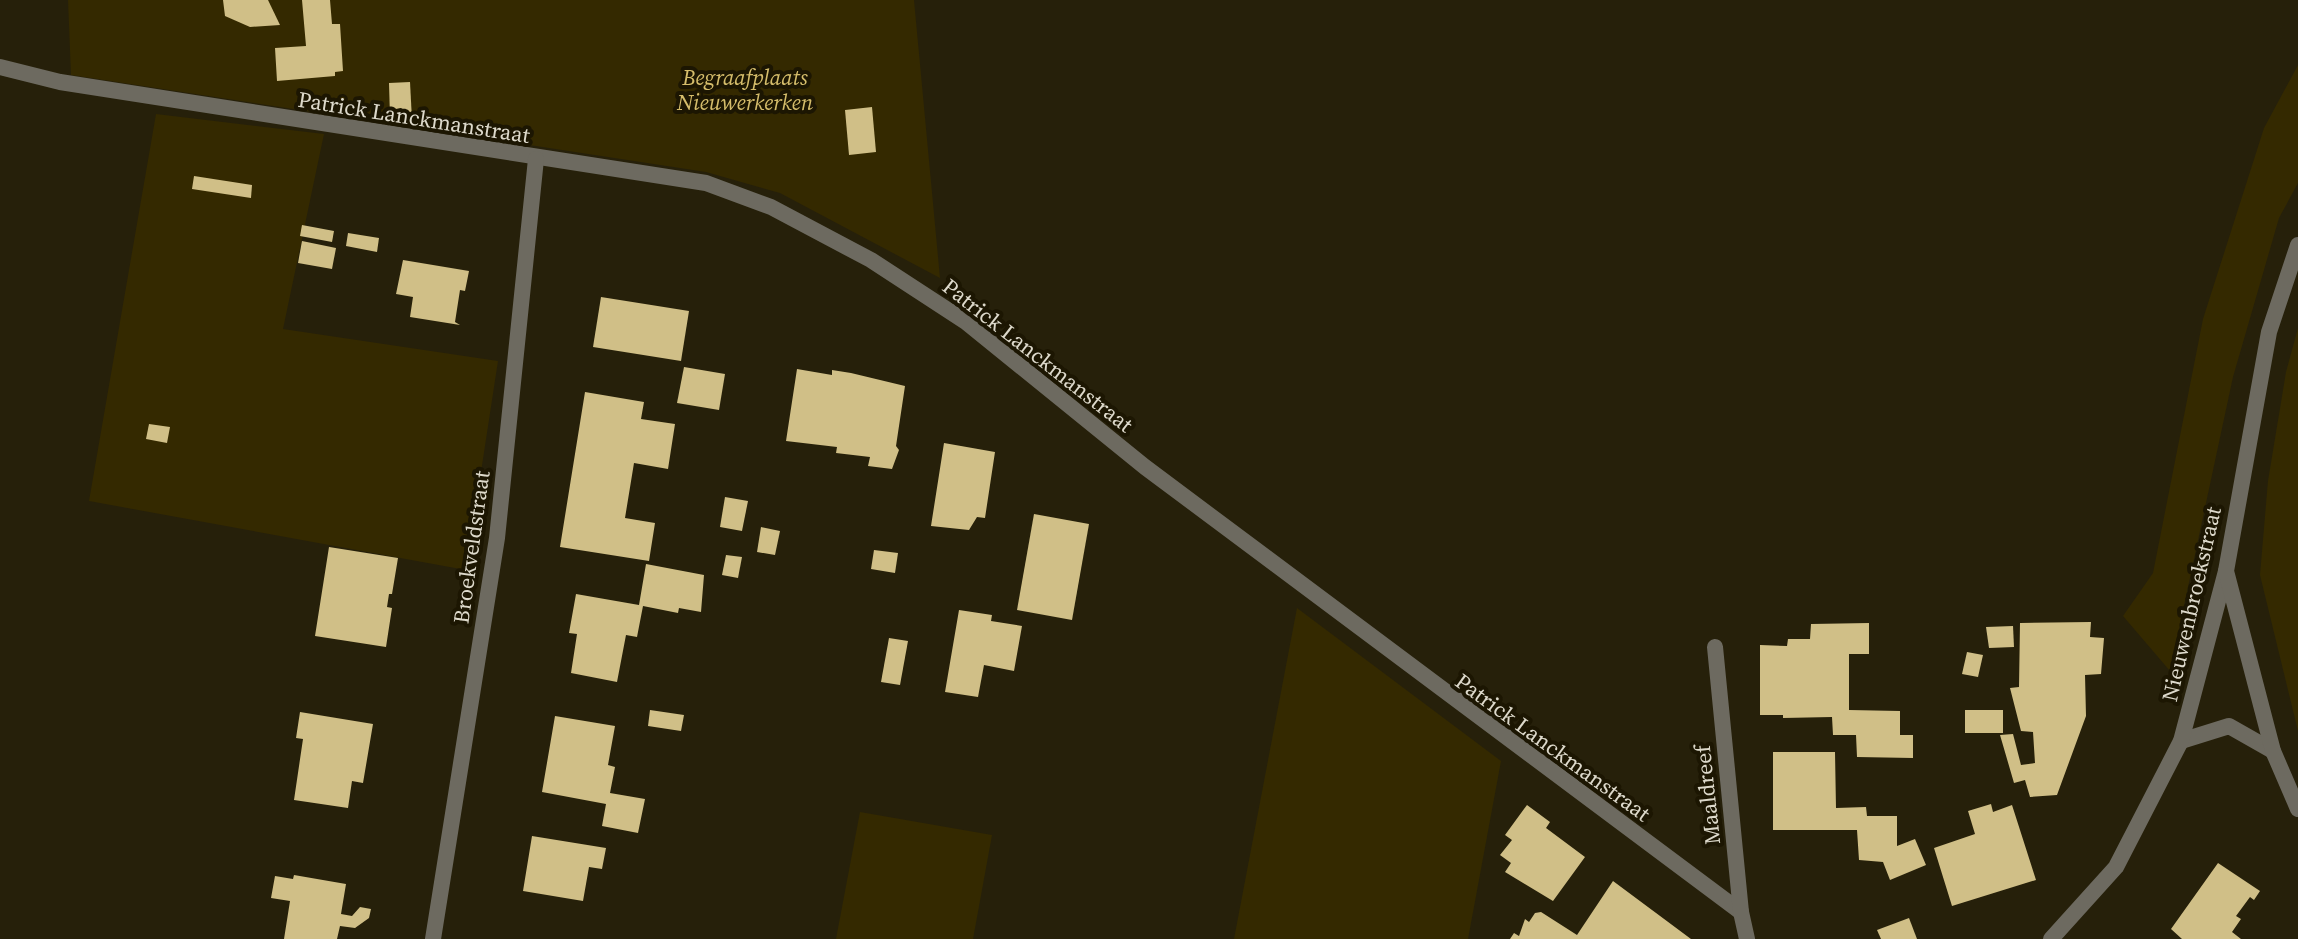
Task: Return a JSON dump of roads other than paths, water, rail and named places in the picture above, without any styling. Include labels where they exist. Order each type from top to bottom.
[{"type":"street","name":"Patrick Lanckmanstraat","points":[[0,67],[60,82],[536,159],[706,183],[771,207],[871,260],[966,322],[1145,467],[1741,912]]},
{"type":"street","name":"Broekveldstraat","points":[[433,939],[497,538],[536,159]]},
{"type":"street","name":"Nieuwenbroekstraat","points":[[2051,939],[2116,867],[2181,741],[2226,571],[2269,332],[2298,245]]},
{"type":"street","points":[[2226,571],[2273,751],[2298,809]]},
{"type":"street","name":"Maaldreef","points":[[1715,647],[1741,912],[1747,939]]},
{"type":"street","points":[[2181,741],[2229,726],[2273,751]]},
{"type":"park label","name":"Begraafplaats Nieuwerkerken","points":[[745,90]]}]
